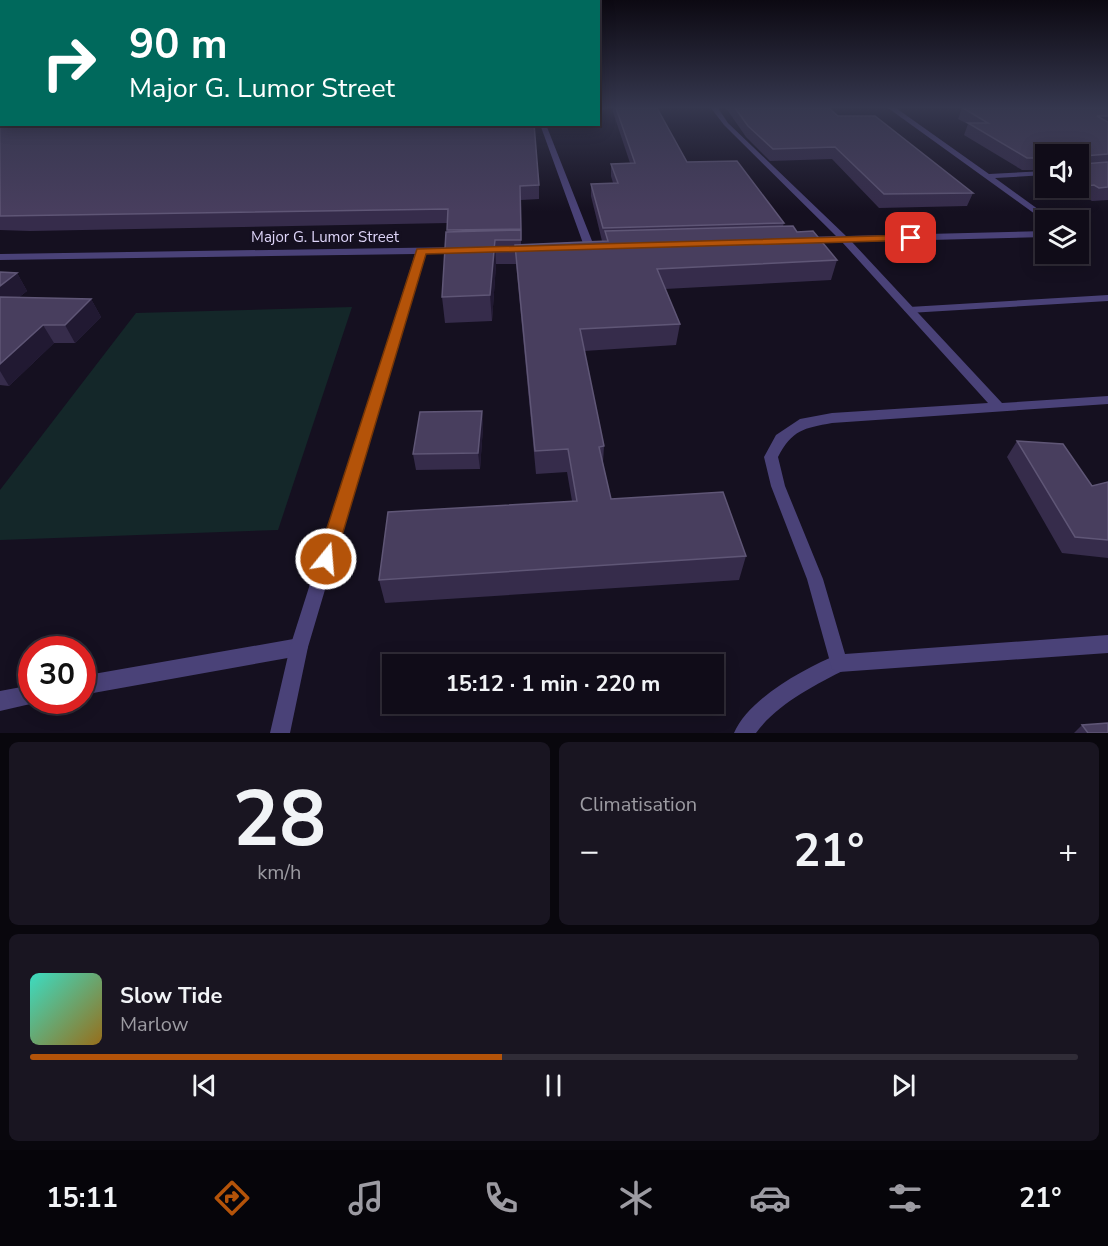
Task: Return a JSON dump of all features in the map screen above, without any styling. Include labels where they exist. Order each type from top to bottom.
[{"type":"street","points":[[554,142],[589,246]]},
{"type":"street","points":[[745,142],[844,239],[999,407]]},
{"type":"street","points":[[939,142],[1035,210]]},
{"type":"street","points":[[987,177],[1035,174]]},
{"type":"street","points":[[798,241],[1035,234]]},
{"type":"street","points":[[577,247],[600,246]]},
{"type":"street","name":"Major G. Lumor Street","points":[[0,257],[469,250]]},
{"type":"street","points":[[280,733],[299,647],[421,251]]},
{"type":"street","points":[[909,310],[1108,298]]},
{"type":"street","points":[[839,663],[815,579],[778,486],[771,457],[781,438],[800,424],[832,418],[1108,400]]},
{"type":"street","points":[[744,733],[750,724],[796,686],[839,663],[1108,644]]},
{"type":"street","points":[[96,683],[299,647]]},
{"type":"street","points":[[0,701],[18,698]]},
{"type":"green space","points":[[352,307],[278,530],[0,540],[0,490],[136,313]]},
{"type":"building","points":[[0,142],[535,142],[539,185],[520,186],[521,229],[447,230],[448,209],[0,216]]},
{"type":"building","points":[[628,142],[676,142],[687,162],[737,161],[784,223],[603,228],[591,184],[618,183],[611,164],[635,163]]},
{"type":"building","points":[[766,142],[908,142],[973,193],[884,194],[835,147],[773,149]]},
{"type":"building","points":[[1000,142],[1108,142],[1108,154],[1089,156],[1089,144],[1035,144],[1035,158],[1027,158]]},
{"type":"building","points":[[1108,162],[1108,187],[1099,188],[1089,186],[1089,164]]},
{"type":"building","points":[[793,226],[797,232],[813,231],[837,260],[657,269],[680,324],[580,329],[604,446],[599,447],[611,499],[723,492],[746,556],[379,580],[388,512],[577,501],[568,449],[535,451],[515,245],[608,241],[605,231]]},
{"type":"building","points":[[521,230],[521,240],[495,240],[490,295],[442,297],[446,232]]},
{"type":"building","points":[[0,272],[17,273],[0,286]]},
{"type":"building","points":[[0,297],[91,299],[65,325],[43,325],[0,364]]},
{"type":"building","points":[[482,411],[478,453],[413,454],[420,412]]},
{"type":"building","points":[[1017,441],[1063,444],[1092,486],[1108,482],[1108,540],[1075,537]]},
{"type":"building","points":[[1108,723],[1108,733],[1088,733],[1082,725]]},
{"type":"route","points":[[326,559],[421,251],[911,238]]}]
